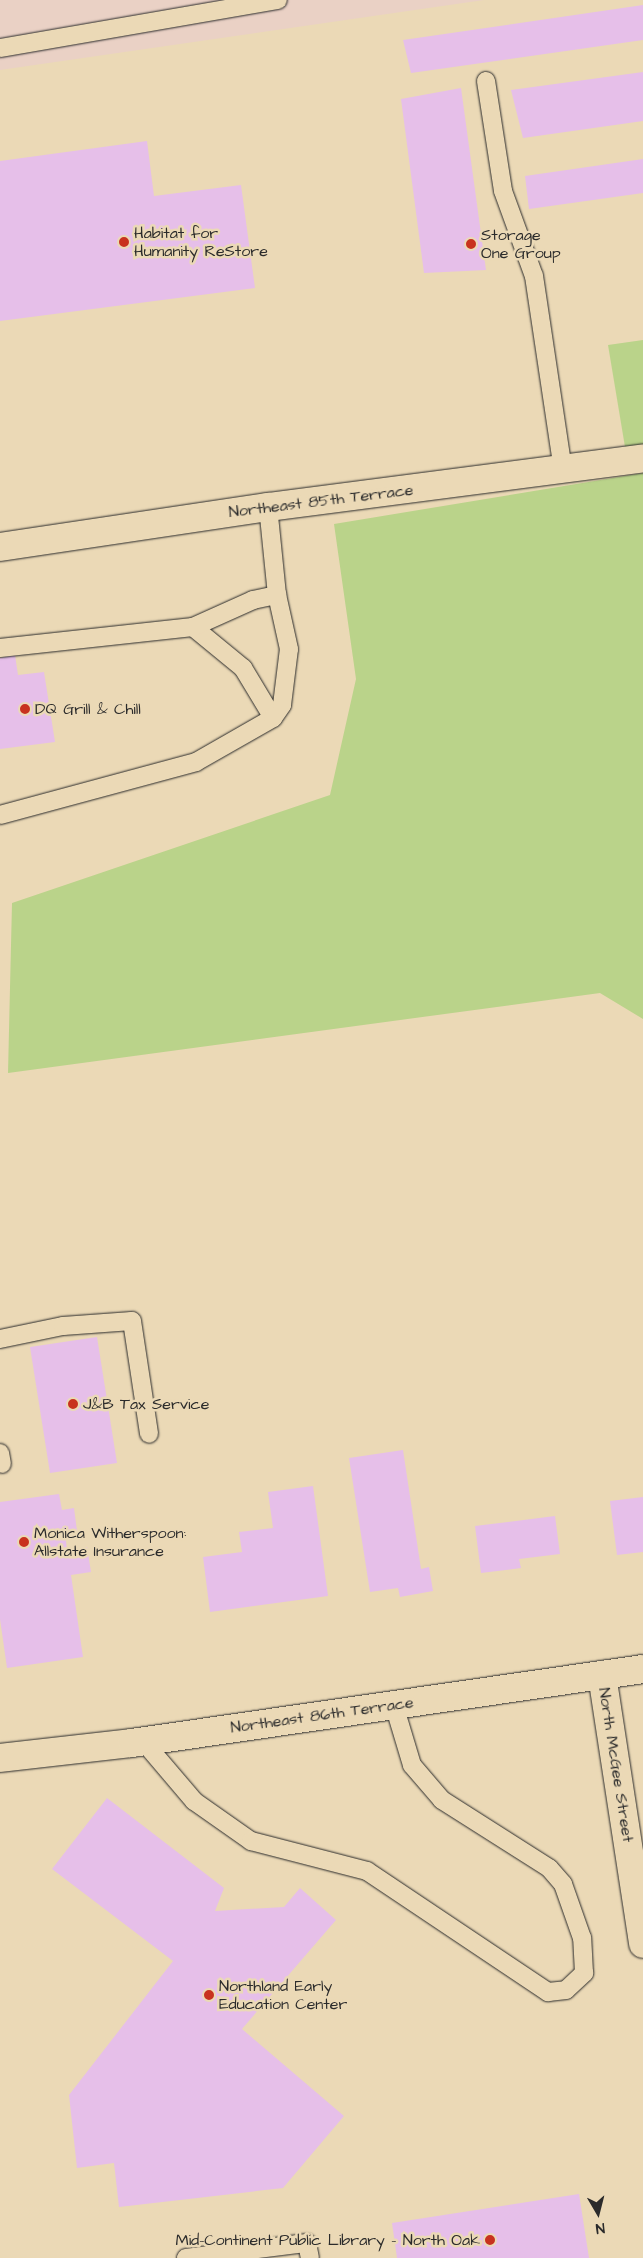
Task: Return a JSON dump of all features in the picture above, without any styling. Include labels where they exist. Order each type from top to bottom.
[{"type":"street","name":"Northeast 85th Terrace","points":[[0,547],[268,507],[563,470],[643,458]]},
{"type":"street","name":"Northeast 86th Terrace","points":[[0,1758],[143,1741],[643,1669]]},
{"type":"street","name":"North McGee Street","points":[[602,1675],[643,1944]]},
{"type":"lane","points":[[0,48],[278,0]]},
{"type":"lane","points":[[486,81],[503,191],[534,276],[563,470]]},
{"type":"lane","points":[[0,815],[196,762],[273,718],[282,705],[289,649],[277,595],[268,507]]},
{"type":"lane","points":[[0,648],[193,627],[253,600],[277,595]]},
{"type":"lane","points":[[193,627],[243,668],[273,718]]},
{"type":"lane","points":[[0,1339],[63,1326],[132,1322],[149,1434]]},
{"type":"lane","points":[[143,1741],[194,1801],[251,1841],[367,1870],[548,1992],[566,1990],[584,1973],[582,1938],[563,1884],[549,1868],[442,1800],[412,1765],[394,1705]]},
{"type":"lane","points":[[186,2258],[308,2243],[310,2258]]},
{"type":"shaded area","points":[[0,0],[484,0],[0,70]]},
{"type":"green space","points":[[643,340],[643,457],[627,459],[608,345]]},
{"type":"green space","points":[[643,473],[643,1019],[600,993],[8,1073],[12,903],[330,795],[356,679],[334,524]]},
{"type":"building","points":[[643,5],[643,40],[411,73],[403,40]]},
{"type":"building","points":[[643,72],[643,121],[523,138],[511,90]]},
{"type":"building","points":[[461,88],[486,270],[424,273],[401,99]]},
{"type":"building","name":"Habitat for Humanity ReStore","points":[[147,141],[154,196],[241,185],[255,288],[0,321],[0,161]]},
{"type":"building","points":[[643,159],[643,193],[529,209],[525,176]]},
{"type":"building","name":"DQ Grill & Chill","points":[[15,655],[18,675],[44,672],[55,742],[0,749],[0,658]]},
{"type":"building","points":[[97,1337],[117,1463],[50,1473],[30,1347]]},
{"type":"building","points":[[403,1450],[421,1569],[429,1567],[433,1591],[400,1597],[398,1588],[370,1592],[349,1458]]},
{"type":"building","points":[[313,1486],[328,1596],[210,1612],[203,1557],[242,1552],[239,1532],[273,1528],[268,1492]]},
{"type":"building","points":[[59,1494],[62,1510],[74,1508],[77,1531],[65,1532],[67,1550],[87,1547],[91,1572],[71,1575],[83,1657],[7,1668],[0,1619],[0,1502]]},
{"type":"building","points":[[643,1497],[643,1552],[617,1555],[610,1501]]},
{"type":"building","points":[[555,1516],[560,1554],[519,1559],[521,1568],[481,1573],[475,1526]]},
{"type":"building","name":"Northland Early Education Center","points":[[107,1798],[224,1888],[215,1911],[284,1907],[300,1888],[336,1920],[242,2029],[344,2116],[283,2188],[119,2207],[114,2163],[77,2168],[69,2095],[173,1961],[52,1869]]},
{"type":"building","name":"Mid-Continent Public Library - North Oak","points":[[579,2194],[589,2258],[397,2258],[392,2223]]},
{"type":"place","name":"Habitat for Humanity ReStore","points":[[124,242]]},
{"type":"place","name":"Storage One Group","points":[[471,244]]},
{"type":"place","name":"DQ Grill & Chill","points":[[25,709]]},
{"type":"place","name":"J&B Tax Service","points":[[73,1404]]},
{"type":"place","name":"Monica Witherspoon: Allstate Insurance","points":[[24,1542]]},
{"type":"place","name":"Northland Early Education Center","points":[[209,1995]]},
{"type":"place","name":"Mid-Continent Public Library - North Oak","points":[[490,2240]]}]
